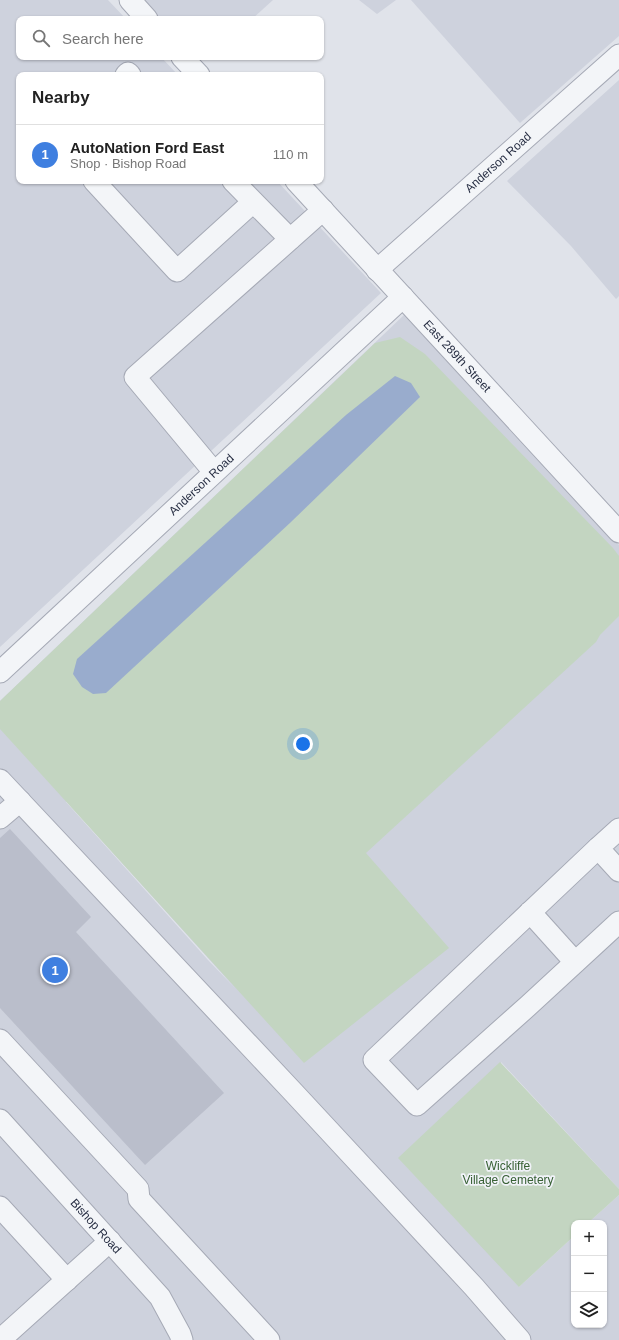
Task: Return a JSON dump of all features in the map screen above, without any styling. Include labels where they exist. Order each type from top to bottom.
[{"type":"street","points":[[130,0],[144,16]]},
{"type":"street","name":"Anderson Road","points":[[377,270],[619,55]]},
{"type":"street","points":[[185,60],[196,72]]},
{"type":"street","points":[[97,184],[177,271],[253,202]]},
{"type":"street","points":[[236,184],[290,239]]},
{"type":"street","name":"East 289th Street","points":[[299,184],[619,532]]},
{"type":"street","points":[[214,472],[135,377],[323,210]]},
{"type":"street","name":"Anderson Road","points":[[0,672],[402,297]]},
{"type":"street","points":[[0,780],[304,1103],[474,1287],[520,1340]]},
{"type":"street","points":[[0,818],[20,801]]},
{"type":"street","points":[[619,829],[374,1060],[417,1105],[619,922]]},
{"type":"street","points":[[598,848],[619,871]]},
{"type":"street","points":[[530,912],[575,962]]},
{"type":"street","points":[[0,1040],[138,1189],[139,1199],[269,1340]]},
{"type":"street","name":"Bishop Road","points":[[0,1120],[160,1297],[182,1340]]},
{"type":"street","points":[[0,1207],[66,1280]]},
{"type":"street","points":[[0,1340],[110,1241]]},
{"type":"shaded area","points":[[0,0],[108,0],[123,16],[16,16],[16,60],[164,60],[175,72],[16,72],[16,184],[280,184],[381,293],[0,647]]},
{"type":"shaded area","points":[[143,0],[273,0],[255,16],[157,16]]},
{"type":"shaded area","points":[[359,0],[396,0],[377,14]]},
{"type":"shaded area","points":[[411,0],[619,0],[619,36],[520,123]]},
{"type":"shaded area","points":[[619,80],[619,296],[616,299],[571,246],[507,181]]},
{"type":"shaded area","points":[[405,314],[619,545],[619,1189],[501,1062],[519,1287],[571,1239],[571,1328],[607,1328],[607,1220],[591,1220],[619,1195],[619,1340],[0,1340],[0,701]],"holes":[[[66,802],[67,802],[235,988],[208,960]]]},
{"type":"green space","points":[[400,337],[425,354],[613,548],[619,556],[619,616],[600,635],[596,642],[366,853],[449,948],[304,1063],[0,729],[0,701],[375,343]]},
{"type":"green space","name":"Wickliffe Village Cemetery","points":[[500,1062],[619,1189],[619,1195],[591,1220],[571,1220],[571,1239],[519,1287],[398,1158]]},
{"type":"water","points":[[395,376],[411,383],[420,397],[291,522],[106,693],[93,694],[82,687],[73,674],[77,659],[346,415]]},
{"type":"building","points":[[10,829],[91,917],[76,932],[224,1093],[145,1165],[0,1008],[0,838]]},
{"type":"place","name":"AutoNation Ford East","points":[[55,970]]}]
